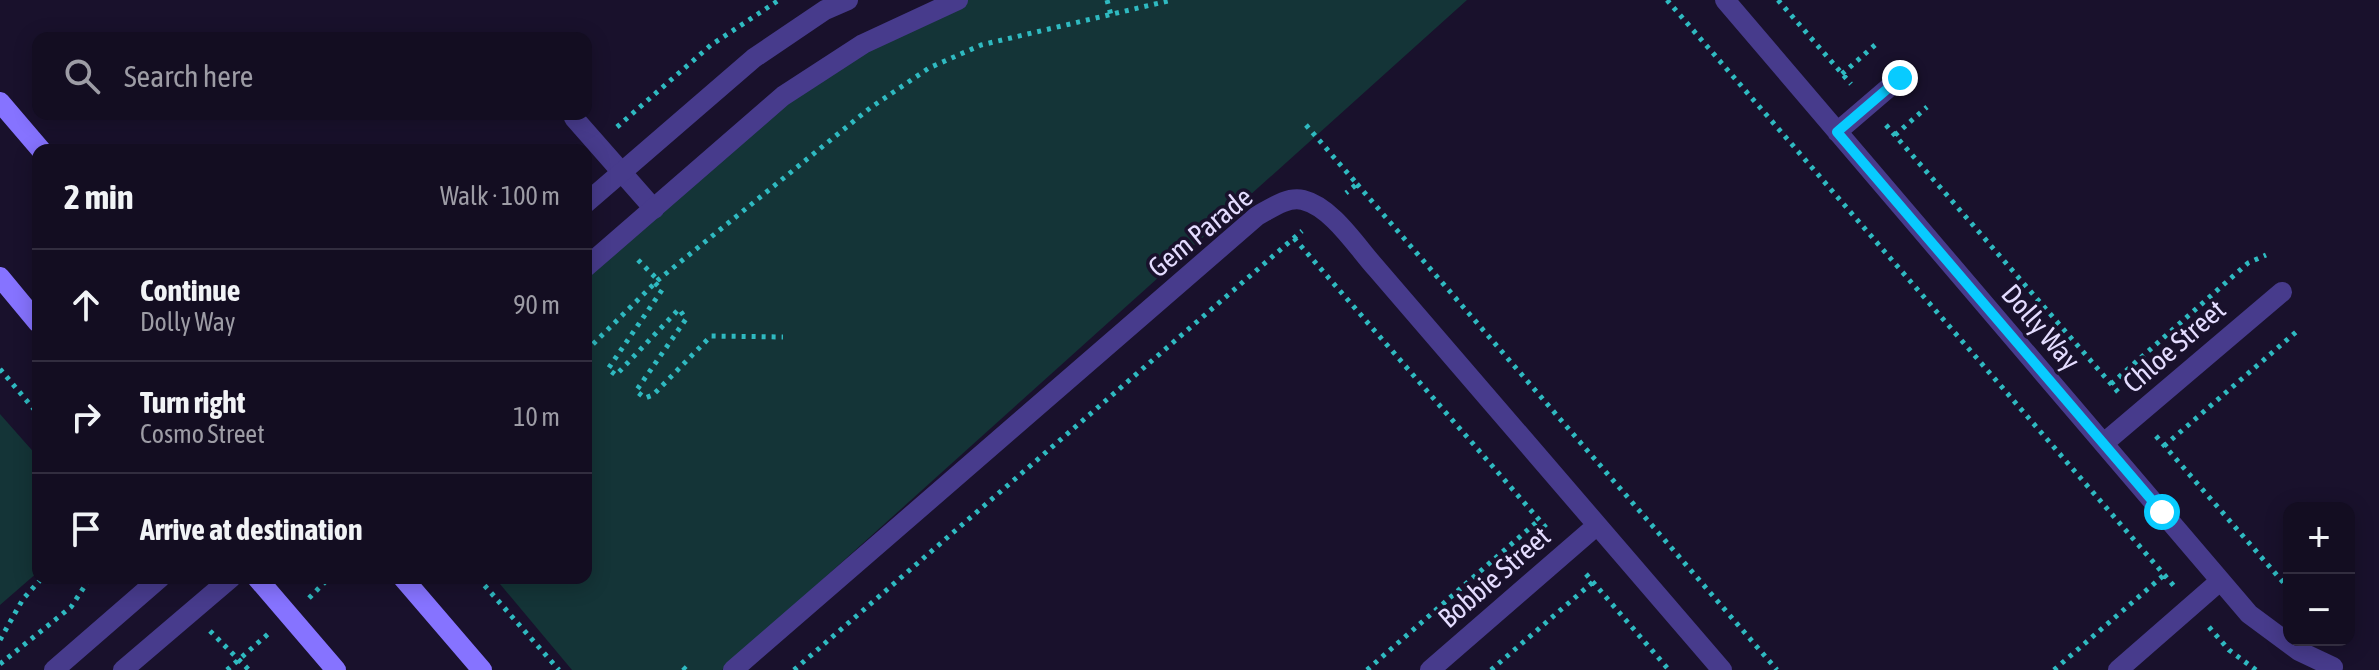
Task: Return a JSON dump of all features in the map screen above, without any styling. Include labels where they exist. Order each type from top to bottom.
[{"type":"main road","points":[[0,102],[36,144]]},
{"type":"main road","points":[[0,277],[32,316]]},
{"type":"main road","points":[[262,584],[336,670]]},
{"type":"main road","points":[[408,584],[482,670]]},
{"type":"street","points":[[592,197],[754,58],[825,10],[848,0]]},
{"type":"street","points":[[592,262],[783,96],[863,44],[958,0]]},
{"type":"street","name":"Dolly Way","points":[[1725,0],[2249,614],[2275,636],[2333,667]]},
{"type":"street","points":[[1837,132],[1900,78]]},
{"type":"street","points":[[576,120],[654,209]]},
{"type":"street","name":"Gem Parade","points":[[733,670],[1257,216],[1283,202],[1303,200],[1324,212]]},
{"type":"street","points":[[1324,212],[1376,268],[1595,527],[1722,670]]},
{"type":"street","name":"Chloe Street","points":[[2104,443],[2282,292]]},
{"type":"street","name":"Bobbie Street","points":[[1430,670],[1595,527]]},
{"type":"street","points":[[2118,670],[2220,581]]},
{"type":"street","points":[[54,670],[153,584]]},
{"type":"street","points":[[123,670],[224,584]]},
{"type":"path","points":[[598,144],[711,45],[779,0]]},
{"type":"path","points":[[1107,0],[1111,15]]},
{"type":"path","points":[[592,345],[655,283],[870,108],[929,68],[981,45],[1172,0]]},
{"type":"path","points":[[1667,0],[2191,607],[2229,650],[2256,670]]},
{"type":"path","points":[[1778,0],[2283,582]]},
{"type":"path","points":[[1842,74],[1875,45]]},
{"type":"path","points":[[1895,135],[1927,107]]},
{"type":"path","points":[[1306,125],[1777,670]]},
{"type":"path","points":[[794,670],[1357,184]]},
{"type":"path","points":[[1294,238],[1669,670]]},
{"type":"path","points":[[2111,384],[2248,263],[2266,255]]},
{"type":"path","points":[[655,283],[662,290],[608,369],[616,375],[679,309],[686,319],[636,391],[645,398],[653,395],[711,336],[783,337]]},
{"type":"path","points":[[2164,446],[2296,332]]},
{"type":"path","points":[[0,369],[32,407]]},
{"type":"path","points":[[1367,670],[1539,520]]},
{"type":"path","points":[[2054,670],[2164,575]]},
{"type":"path","points":[[1491,670],[1593,582]]},
{"type":"path","points":[[0,640],[23,599],[37,584]]},
{"type":"path","points":[[0,664],[71,607],[86,584]]},
{"type":"path","points":[[483,584],[559,670]]},
{"type":"path","points":[[229,652],[249,670]]},
{"type":"green space","points":[[958,0],[1467,0],[722,670],[572,670],[500,584],[592,584],[592,262],[783,96]]},
{"type":"green space","points":[[0,414],[32,450],[32,577],[0,605]]},
{"type":"route","points":[[1900,78],[1837,132],[2162,512]]}]
